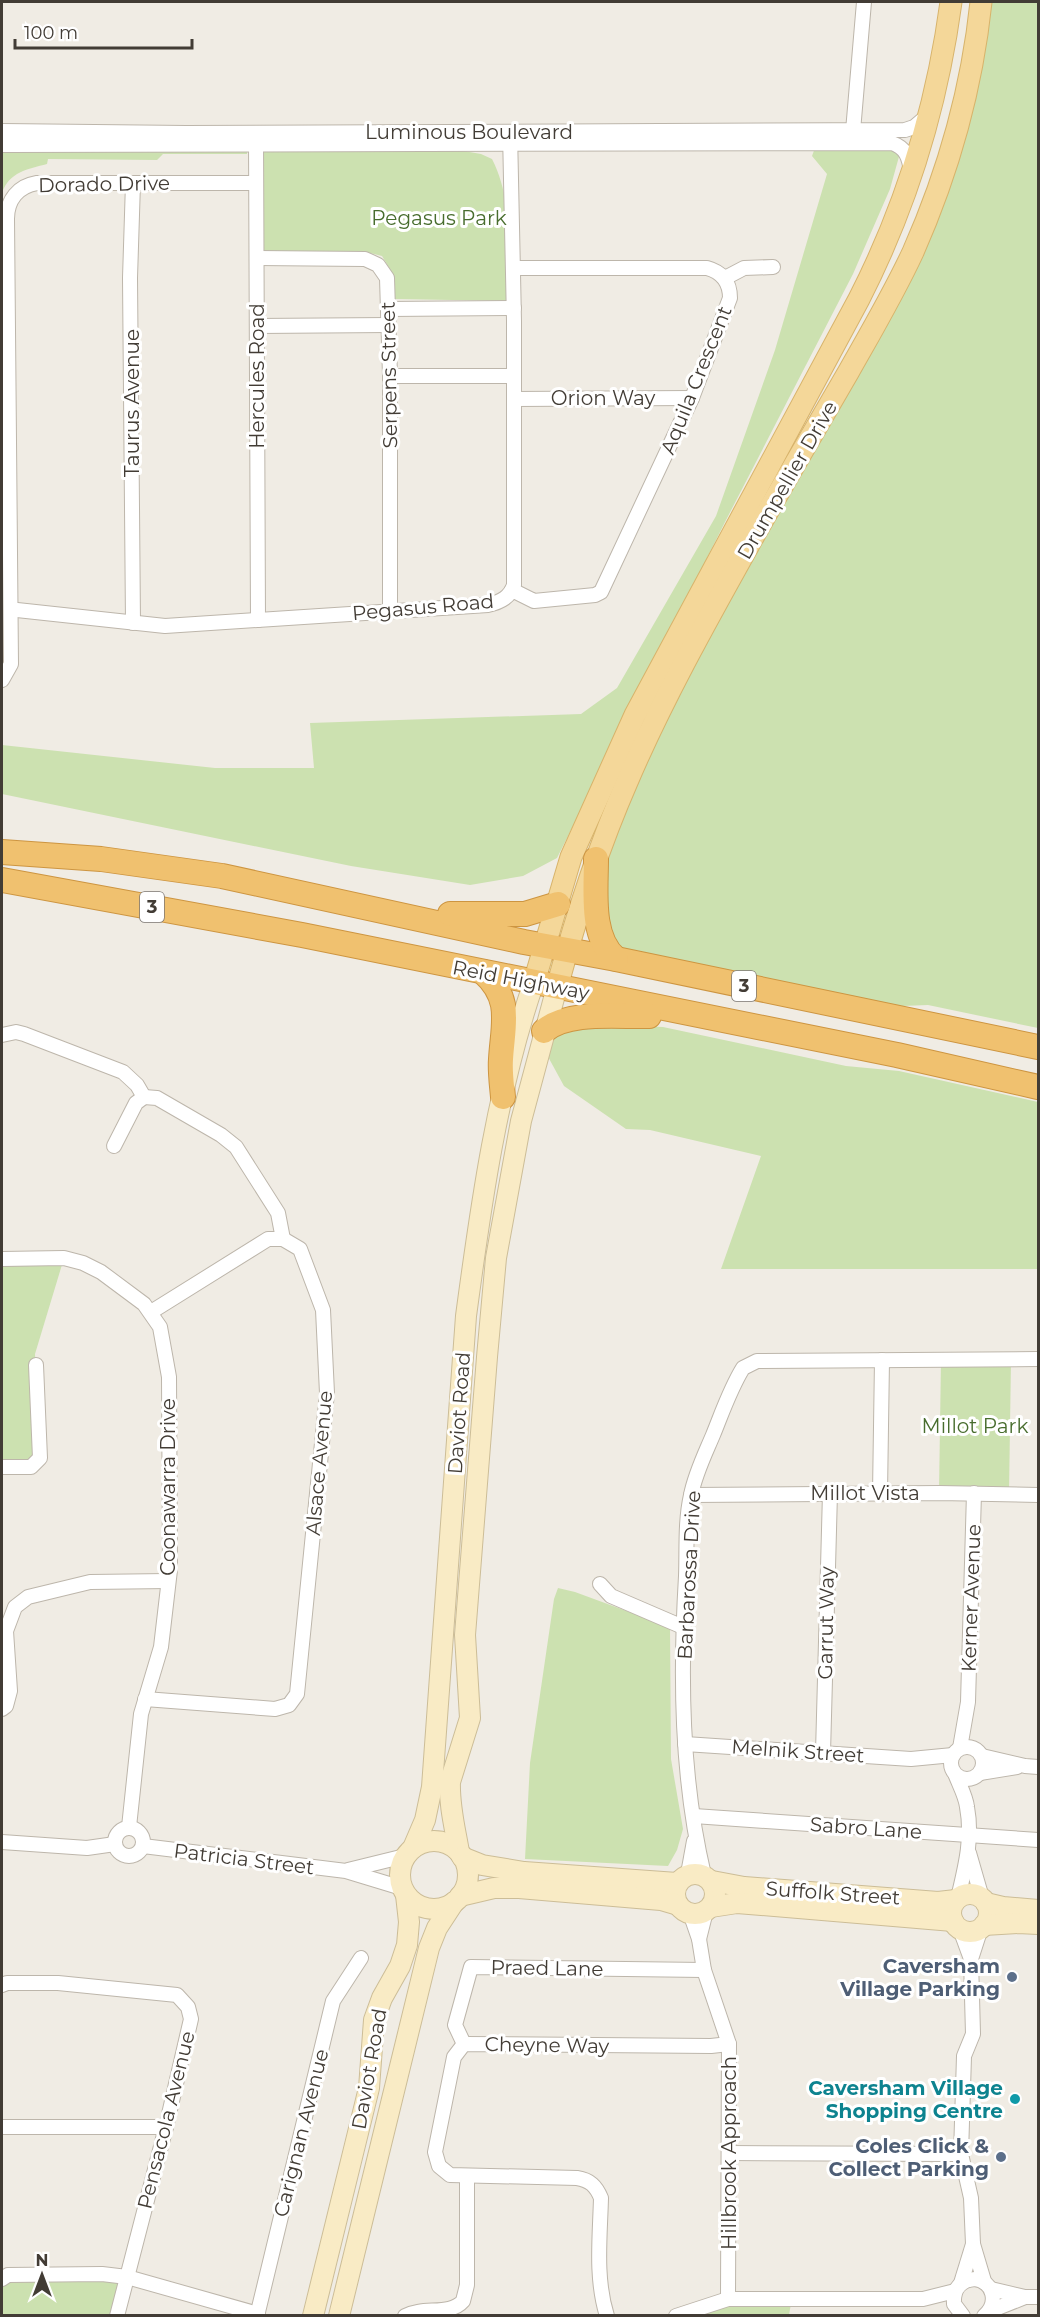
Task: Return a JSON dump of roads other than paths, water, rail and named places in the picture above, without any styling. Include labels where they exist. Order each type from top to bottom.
[{"type":"highway","name":"Reid Highway","points":[[2,852],[101,859],[222,876],[556,948],[1038,1047]]},
{"type":"highway","points":[[596,859],[600,930],[604,946],[616,959]]},
{"type":"highway","points":[[222,876],[261,874],[438,914],[469,916],[525,914],[558,904]]},
{"type":"highway","name":"Reid Highway","points":[[2,880],[302,935],[897,1055],[1038,1087]]},
{"type":"highway","points":[[483,972],[498,987],[501,998],[504,1024],[501,1060],[503,1097]]},
{"type":"highway","points":[[544,1031],[553,1023],[577,1018],[696,1016]]},
{"type":"main road","points":[[939,2],[947,32]]},
{"type":"main road","name":"Drumpellier Drive","points":[[556,948],[558,904],[571,857],[635,715],[863,291],[889,235],[911,176],[930,112],[951,2]]},
{"type":"main road","name":"Drumpellier Drive","points":[[556,948],[596,859],[629,776],[659,713],[751,542],[879,318],[912,253],[940,184],[961,114],[976,42],[981,2]]},
{"type":"main road","points":[[545,984],[556,948]]},
{"type":"street","points":[[852,131],[864,2]]},
{"type":"street","name":"Luminous Boulevard","points":[[717,137],[910,129],[930,112]]},
{"type":"street","name":"Luminous Boulevard","points":[[2,131],[256,139]]},
{"type":"street","name":"Luminous Boulevard","points":[[2,145],[256,139],[717,137],[892,143],[901,147],[908,155],[911,176]]},
{"type":"street","name":"Pegasus Road","points":[[17,609],[165,626],[488,605],[505,598],[512,590],[514,376],[510,138]]},
{"type":"street","name":"Hercules Road","points":[[256,139],[258,620]]},
{"type":"street","name":"Dorado Drive","points":[[2,680],[11,664],[5,503],[4,278],[7,213],[10,201],[18,191],[37,183],[255,183]]},
{"type":"street","name":"Taurus Avenue","points":[[133,183],[130,278],[133,623]]},
{"type":"street","name":"Serpens Street","points":[[257,258],[370,260],[378,265],[387,278],[390,376],[390,611]]},
{"type":"street","points":[[724,278],[744,268],[773,267]]},
{"type":"street","name":"Aquila Crescent","points":[[512,590],[534,602],[595,595],[601,592],[692,398],[729,303],[730,292],[724,278],[717,272],[702,268],[513,268]]},
{"type":"street","points":[[388,309],[513,308]]},
{"type":"street","points":[[257,326],[388,325]]},
{"type":"street","points":[[390,376],[514,376]]},
{"type":"street","name":"Orion Way","points":[[514,399],[692,398]]},
{"type":"street","name":"Daviot Road","points":[[461,1854],[450,1806],[450,1782],[470,1718],[465,1635],[491,1301],[502,1223],[521,1121],[544,1031],[545,984]]},
{"type":"street","name":"Daviot Road","points":[[409,1852],[425,1820],[432,1786],[466,1316],[483,1194],[503,1097],[545,984]]},
{"type":"street","points":[[2,1035],[16,1032],[24,1034],[123,1072],[137,1085],[144,1097]]},
{"type":"street","points":[[114,1146],[136,1103],[144,1097],[157,1098],[221,1135],[236,1147],[278,1213],[284,1239],[268,1239],[151,1312]]},
{"type":"street","name":"Alsace Avenue","points":[[145,1699],[274,1709],[289,1705],[297,1694],[327,1393],[323,1310],[300,1250],[284,1239]]},
{"type":"street","name":"Coonawarra Drive","points":[[2,1259],[64,1258],[83,1263],[101,1272],[144,1304],[160,1327],[169,1377],[168,1581],[161,1647],[141,1714],[129,1827]]},
{"type":"street","name":"Barbarossa Drive","points":[[695,1879],[694,1816],[687,1783],[685,1744],[683,1628],[691,1495],[697,1474],[738,1377],[748,1364],[757,1361],[1038,1359]]},
{"type":"street","points":[[880,1493],[882,1360]]},
{"type":"street","points":[[2,1467],[31,1467],[40,1458],[36,1365]]},
{"type":"street","name":"Millot Vista","points":[[691,1495],[830,1493],[1038,1495]]},
{"type":"street","name":"Garrut Way","points":[[823,1753],[830,1493]]},
{"type":"street","name":"Kerner Avenue","points":[[967,1752],[974,1493]]},
{"type":"street","points":[[2,1708],[6,1706],[9,1691],[6,1631],[15,1608],[28,1598],[90,1582],[168,1581]]},
{"type":"street","points":[[600,1584],[611,1596],[683,1628]]},
{"type":"street","name":"Melnik Street","points":[[685,1744],[911,1759],[967,1752],[1032,1767]]},
{"type":"street","points":[[967,1806],[983,1765],[967,1752],[951,1761],[967,1806],[969,1834],[969,1851],[957,1899],[951,1911],[971,1959]]},
{"type":"street","name":"Melnik Street","points":[[911,1759],[954,1773]]},
{"type":"street","name":"Melnik Street","points":[[979,1774],[1032,1767]]},
{"type":"street","points":[[954,1773],[967,1780],[979,1774]]},
{"type":"street","name":"Sabro Lane","points":[[694,1816],[1038,1839]]},
{"type":"street","points":[[129,1827],[139,1831],[144,1841],[136,1854],[125,1855],[115,1844],[118,1833],[129,1827]]},
{"type":"street","points":[[437,1841],[445,1843],[461,1854],[467,1868],[467,1880],[457,1899],[439,1908],[431,1909],[417,1904],[404,1892],[400,1872],[409,1852],[420,1844],[437,1841]]},
{"type":"street","points":[[2,1842],[87,1848],[115,1844]]},
{"type":"street","name":"Patricia Street","points":[[143,1846],[346,1871],[404,1892]]},
{"type":"street","points":[[969,1851],[989,1914],[971,1959],[972,2034],[964,2056],[961,2154],[971,2198],[973,2244],[994,2300],[987,2313]]},
{"type":"street","name":"Patricia Street","points":[[346,1871],[409,1852]]},
{"type":"street","name":"Suffolk Street","points":[[461,1854],[482,1864],[514,1871],[695,1879],[755,1888],[938,1902],[957,1899]]},
{"type":"street","points":[[695,1879],[716,1894],[696,1909],[675,1894],[695,1879]]},
{"type":"street","name":"Suffolk Street","points":[[457,1899],[494,1888],[519,1888],[661,1900],[696,1909],[737,1903],[957,1925]]},
{"type":"street","name":"Daviot Road","points":[[314,2316],[369,2088],[374,2020],[382,1998],[400,1966],[407,1945],[409,1922],[404,1892]]},
{"type":"street","points":[[957,1899],[970,1894],[1003,1907],[1038,1910]]},
{"type":"street","name":"Daviot Road","points":[[339,2316],[429,1948],[436,1928],[457,1899]]},
{"type":"street","name":"Hillbrook Approach","points":[[696,1909],[704,1970],[729,2044],[728,2299]]},
{"type":"street","points":[[957,1925],[968,1932],[982,1927],[1018,1923],[1038,1924]]},
{"type":"street","name":"Carignan Avenue","points":[[258,2315],[333,2001],[361,1958]]},
{"type":"street","name":"Praed Lane","points":[[464,2044],[455,2025],[471,1967],[704,1970]]},
{"type":"street","name":"Pensacola Avenue","points":[[2,1985],[7,1983],[58,1983],[177,1995],[188,2007],[191,2019],[166,2127],[117,2316]]},
{"type":"street","name":"Cheyne Way","points":[[607,2316],[601,2297],[600,2280],[601,2198],[591,2182],[577,2178],[467,2177],[450,2175],[439,2166],[435,2152],[454,2057],[464,2044],[711,2046],[729,2044]]},
{"type":"street","points":[[2,2127],[166,2127]]},
{"type":"street","points":[[729,2152],[961,2154]]},
{"type":"street","points":[[405,2316],[413,2311],[452,2309],[463,2301],[467,2286],[467,2177]]},
{"type":"street","points":[[959,2312],[953,2297],[973,2244]]},
{"type":"street","points":[[2,2279],[8,2275],[102,2274],[128,2277],[258,2315]]},
{"type":"street","points":[[676,2316],[728,2299],[923,2299],[958,2287],[970,2279],[1032,2297]]},
{"type":"street","points":[[987,2313],[1032,2297]]},
{"type":"street","points":[[923,2299],[959,2312]]},
{"type":"place","name":"Caversham Village Parking","points":[[1012,1977]]},
{"type":"place","name":"Caversham Village Shopping Centre","points":[[1015,2099]]},
{"type":"place","name":"Coles Click & Collect Parking","points":[[1001,2157]]},
{"type":"park label","name":"Pegasus Park","points":[[439,218]]},
{"type":"park label","name":"Millot Park","points":[[975,1426]]}]
